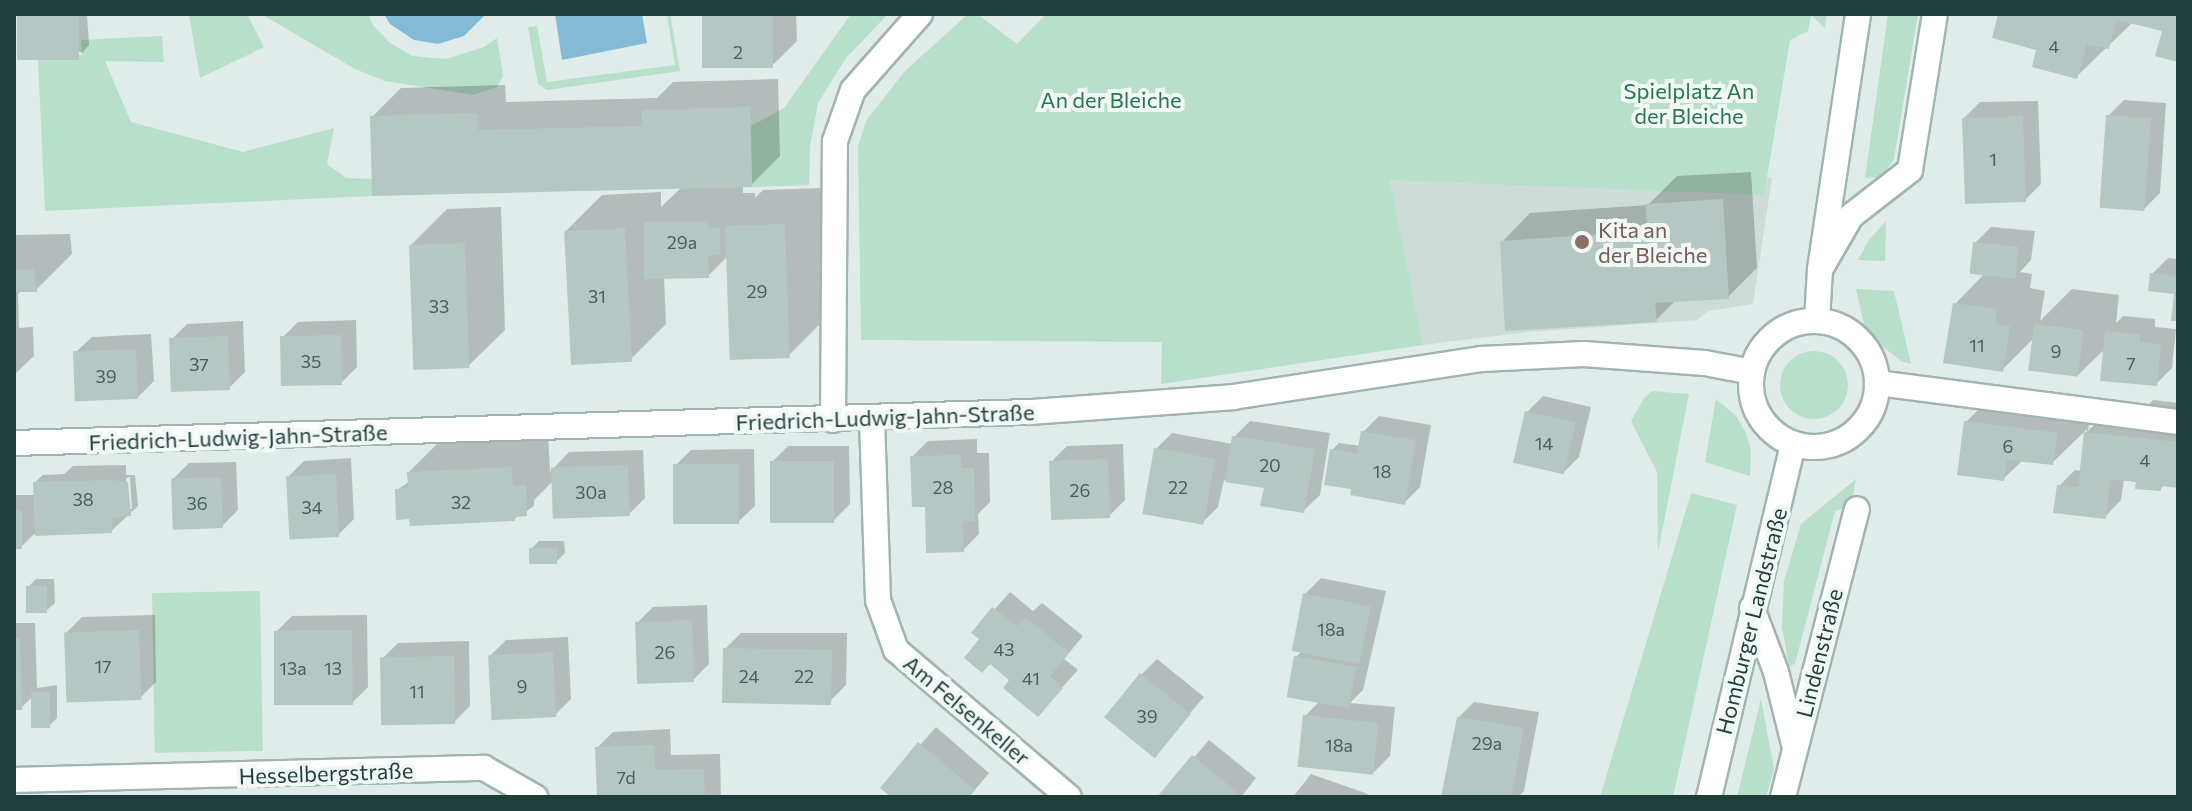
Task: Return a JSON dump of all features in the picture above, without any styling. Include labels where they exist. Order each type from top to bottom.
[{"type":"street","points":[[833,420],[835,141],[853,90],[920,14]]},
{"type":"street","points":[[1817,321],[1820,269],[1858,14]]},
{"type":"street","points":[[1820,269],[1851,216],[1910,170],[1935,14]]},
{"type":"street","points":[[1817,321],[1835,324],[1864,345],[1873,360],[1877,383],[1870,413],[1846,439],[1811,447],[1793,444],[1777,436],[1755,408],[1752,372],[1768,341],[1799,323],[1817,321]]},
{"type":"street","name":"Friedrich-Ludwig-Jahn-Straße","points":[[14,443],[872,419],[1233,397],[1482,359],[1584,354],[1705,363],[1752,372]]},
{"type":"street","points":[[1877,383],[2178,422]]},
{"type":"street","name":"Am Felsenkeller","points":[[872,419],[878,600],[896,650],[1069,797]]},
{"type":"street","name":"Homburger Landstraße","points":[[1709,797],[1793,444]]},
{"type":"street","name":"Lindenstraße","points":[[1783,797],[1857,509]]},
{"type":"street","points":[[1752,608],[1776,672],[1795,748]]},
{"type":"street","name":"Hesselbergstraße","points":[[14,780],[484,768],[535,797]]},
{"type":"shaded area","name":"Kita an der Bleiche","points":[[1481,167],[1772,178],[1753,304],[1708,311],[1697,320],[1528,332],[1423,345],[1390,180]]},
{"type":"green space","points":[[119,14],[247,14],[264,47],[200,78],[189,15]]},
{"type":"green space","points":[[261,14],[368,14],[373,25],[390,43],[413,56],[446,59],[484,47],[497,38],[503,76],[497,87],[473,95],[385,81],[355,69]]},
{"type":"green space","points":[[667,14],[670,14],[680,71],[547,90],[538,84],[528,27],[537,26],[547,82],[675,65]]},
{"type":"green space","points":[[851,14],[888,14],[846,58],[818,103],[810,146],[809,185],[752,187],[751,126],[784,108]]},
{"type":"green space","points":[[968,14],[977,14],[1017,44],[1046,14],[1827,14],[1825,28],[1811,15],[1808,31],[1790,40],[1764,195],[1390,180],[1423,345],[1161,384],[1162,342],[861,340],[858,147],[866,121],[904,72]]},
{"type":"green space","points":[[1888,14],[1918,14],[1894,159],[1881,177],[1865,178]]},
{"type":"green space","points":[[162,36],[164,62],[105,61],[131,122],[243,152],[334,128],[327,164],[346,178],[372,179],[372,196],[45,211],[38,59],[82,55],[81,40]]},
{"type":"green space","points":[[1886,221],[1885,261],[1858,260],[1869,240]]},
{"type":"green space","points":[[1856,289],[1894,291],[1911,364],[1901,361],[1877,342],[1864,324]]},
{"type":"green space","points":[[1814,351],[1838,361],[1848,385],[1838,409],[1814,419],[1790,409],[1780,385],[1790,361]]},
{"type":"green space","points":[[1652,391],[1689,394],[1658,552],[1657,472],[1631,421],[1644,398]]},
{"type":"green space","points":[[1716,399],[1736,416],[1745,431],[1751,450],[1750,476],[1705,462]]},
{"type":"green space","points":[[1856,479],[1851,506],[1835,511],[1795,664],[1789,666],[1782,627],[1784,581],[1801,524]]},
{"type":"green space","points":[[1691,493],[1737,505],[1673,797],[1600,797]]},
{"type":"green space","points":[[260,591],[263,751],[155,753],[152,593]]},
{"type":"green space","points":[[1761,699],[1774,769],[1766,797],[1737,797]]},
{"type":"water","points":[[384,14],[486,14],[464,36],[438,44],[414,40],[390,24]]},
{"type":"water","points":[[555,14],[642,14],[647,43],[562,60]]},
{"type":"building","points":[[17,14],[79,14],[79,60],[17,60]]},
{"type":"building","points":[[702,14],[773,14],[773,68],[702,68]]},
{"type":"building","points":[[1998,14],[2178,14],[2178,62],[2155,56],[2162,31],[2117,20],[2109,49],[2087,44],[2077,79],[2032,67],[2036,50],[1992,38]]},
{"type":"building","points":[[750,107],[752,187],[372,196],[370,116],[477,113],[478,130],[642,126],[642,110]]},
{"type":"building","points":[[2106,115],[2151,118],[2144,211],[2100,208]]},
{"type":"building","points":[[2023,116],[2026,202],[1965,204],[1962,118]]},
{"type":"building","points":[[1723,199],[1729,299],[1655,303],[1657,322],[1505,331],[1500,241],[1647,231],[1646,204]]},
{"type":"building","points":[[708,221],[708,229],[720,228],[720,255],[708,256],[709,278],[644,279],[644,222]]},
{"type":"building","points":[[785,224],[790,358],[730,360],[725,226]]},
{"type":"building","points":[[625,228],[632,362],[571,365],[564,231]]},
{"type":"building","points":[[1973,242],[2019,247],[2015,279],[1970,274]]},
{"type":"building","points":[[465,243],[469,368],[413,370],[409,245]]},
{"type":"building","points":[[34,269],[37,292],[14,292],[14,270]]},
{"type":"building","points":[[2150,273],[2178,276],[2178,321],[2171,321],[2174,294],[2148,291]]},
{"type":"building","points":[[1953,303],[1997,309],[1995,324],[2010,326],[2003,372],[1943,363]]},
{"type":"building","points":[[2034,324],[2084,330],[2078,377],[2028,371]]},
{"type":"building","points":[[2105,331],[2140,334],[2140,342],[2161,345],[2157,386],[2100,381]]},
{"type":"building","points":[[341,335],[342,385],[281,386],[280,336]]},
{"type":"building","points":[[228,336],[230,390],[171,392],[169,338]]},
{"type":"building","points":[[136,349],[138,399],[75,401],[73,351]]},
{"type":"building","points":[[1525,411],[1576,423],[1564,474],[1513,463]]},
{"type":"building","points":[[1964,421],[2058,433],[2053,465],[2007,460],[2004,481],[1957,475]]},
{"type":"building","points":[[1361,431],[1416,440],[1405,505],[1350,495],[1351,489],[1324,485],[1330,449],[1357,454]]},
{"type":"building","points":[[2084,432],[2178,442],[2178,488],[2161,486],[2161,491],[2135,489],[2136,482],[2110,479],[2106,519],[2053,513],[2057,485],[2078,487]]},
{"type":"building","points":[[1232,436],[1315,449],[1304,513],[1260,506],[1264,488],[1225,482]]},
{"type":"building","points":[[1154,448],[1215,459],[1203,525],[1142,514]]},
{"type":"building","points":[[961,455],[962,468],[974,468],[975,521],[963,521],[964,552],[926,553],[925,507],[912,507],[910,456]]},
{"type":"building","points":[[1108,459],[1110,518],[1051,520],[1049,461]]},
{"type":"building","points":[[770,461],[834,461],[834,523],[770,523]]},
{"type":"building","points":[[673,464],[739,464],[739,524],[673,524]]},
{"type":"building","points":[[628,465],[630,516],[553,519],[551,468]]},
{"type":"building","points":[[512,467],[513,486],[526,485],[527,516],[515,517],[515,521],[410,526],[409,519],[396,520],[395,489],[408,488],[407,472]]},
{"type":"building","points":[[336,474],[339,537],[289,540],[286,477]]},
{"type":"building","points":[[221,477],[223,528],[173,530],[171,479]]},
{"type":"building","points":[[33,482],[128,482],[131,516],[113,517],[112,533],[35,536]]},
{"type":"building","points":[[14,510],[22,510],[22,549],[14,549]]},
{"type":"building","points":[[529,548],[557,548],[557,564],[529,564]]},
{"type":"building","points":[[26,586],[47,586],[47,613],[26,613]]},
{"type":"building","points":[[1303,593],[1371,606],[1359,664],[1292,651]]},
{"type":"building","points":[[992,607],[1017,626],[1025,617],[1069,653],[1050,676],[1063,688],[1038,717],[1003,688],[1009,680],[990,664],[982,673],[964,658],[979,639],[971,633]]},
{"type":"building","points":[[692,620],[694,682],[637,684],[635,622]]},
{"type":"building","points":[[139,630],[141,700],[66,703],[64,633]]},
{"type":"building","points":[[352,630],[353,705],[274,705],[274,631]]},
{"type":"building","points":[[14,638],[20,638],[22,710],[14,710]]},
{"type":"building","points":[[723,648],[832,650],[831,705],[722,703]]},
{"type":"building","points":[[553,652],[556,717],[491,720],[488,655]]},
{"type":"building","points":[[454,656],[455,724],[381,725],[380,657]]},
{"type":"building","points":[[1294,656],[1356,667],[1349,708],[1287,697]]},
{"type":"building","points":[[1140,673],[1191,714],[1155,758],[1104,717]]},
{"type":"building","points":[[31,692],[50,692],[50,728],[31,728]]},
{"type":"building","points":[[1303,715],[1379,723],[1373,775],[1298,767]]},
{"type":"building","points":[[1457,717],[1524,728],[1511,797],[1441,797]]},
{"type":"building","points":[[918,742],[975,790],[969,797],[891,797],[880,788]]},
{"type":"building","points":[[654,745],[655,770],[704,769],[705,797],[597,797],[595,747]]},
{"type":"building","points":[[1192,755],[1243,797],[1157,797]]},
{"type":"place","name":"Kita an der Bleiche","points":[[1582,242]]},
{"type":"park label","name":"An der Bleiche","points":[[1111,100]]},
{"type":"park label","name":"Spielplatz An der Bleiche","points":[[1689,102]]}]
